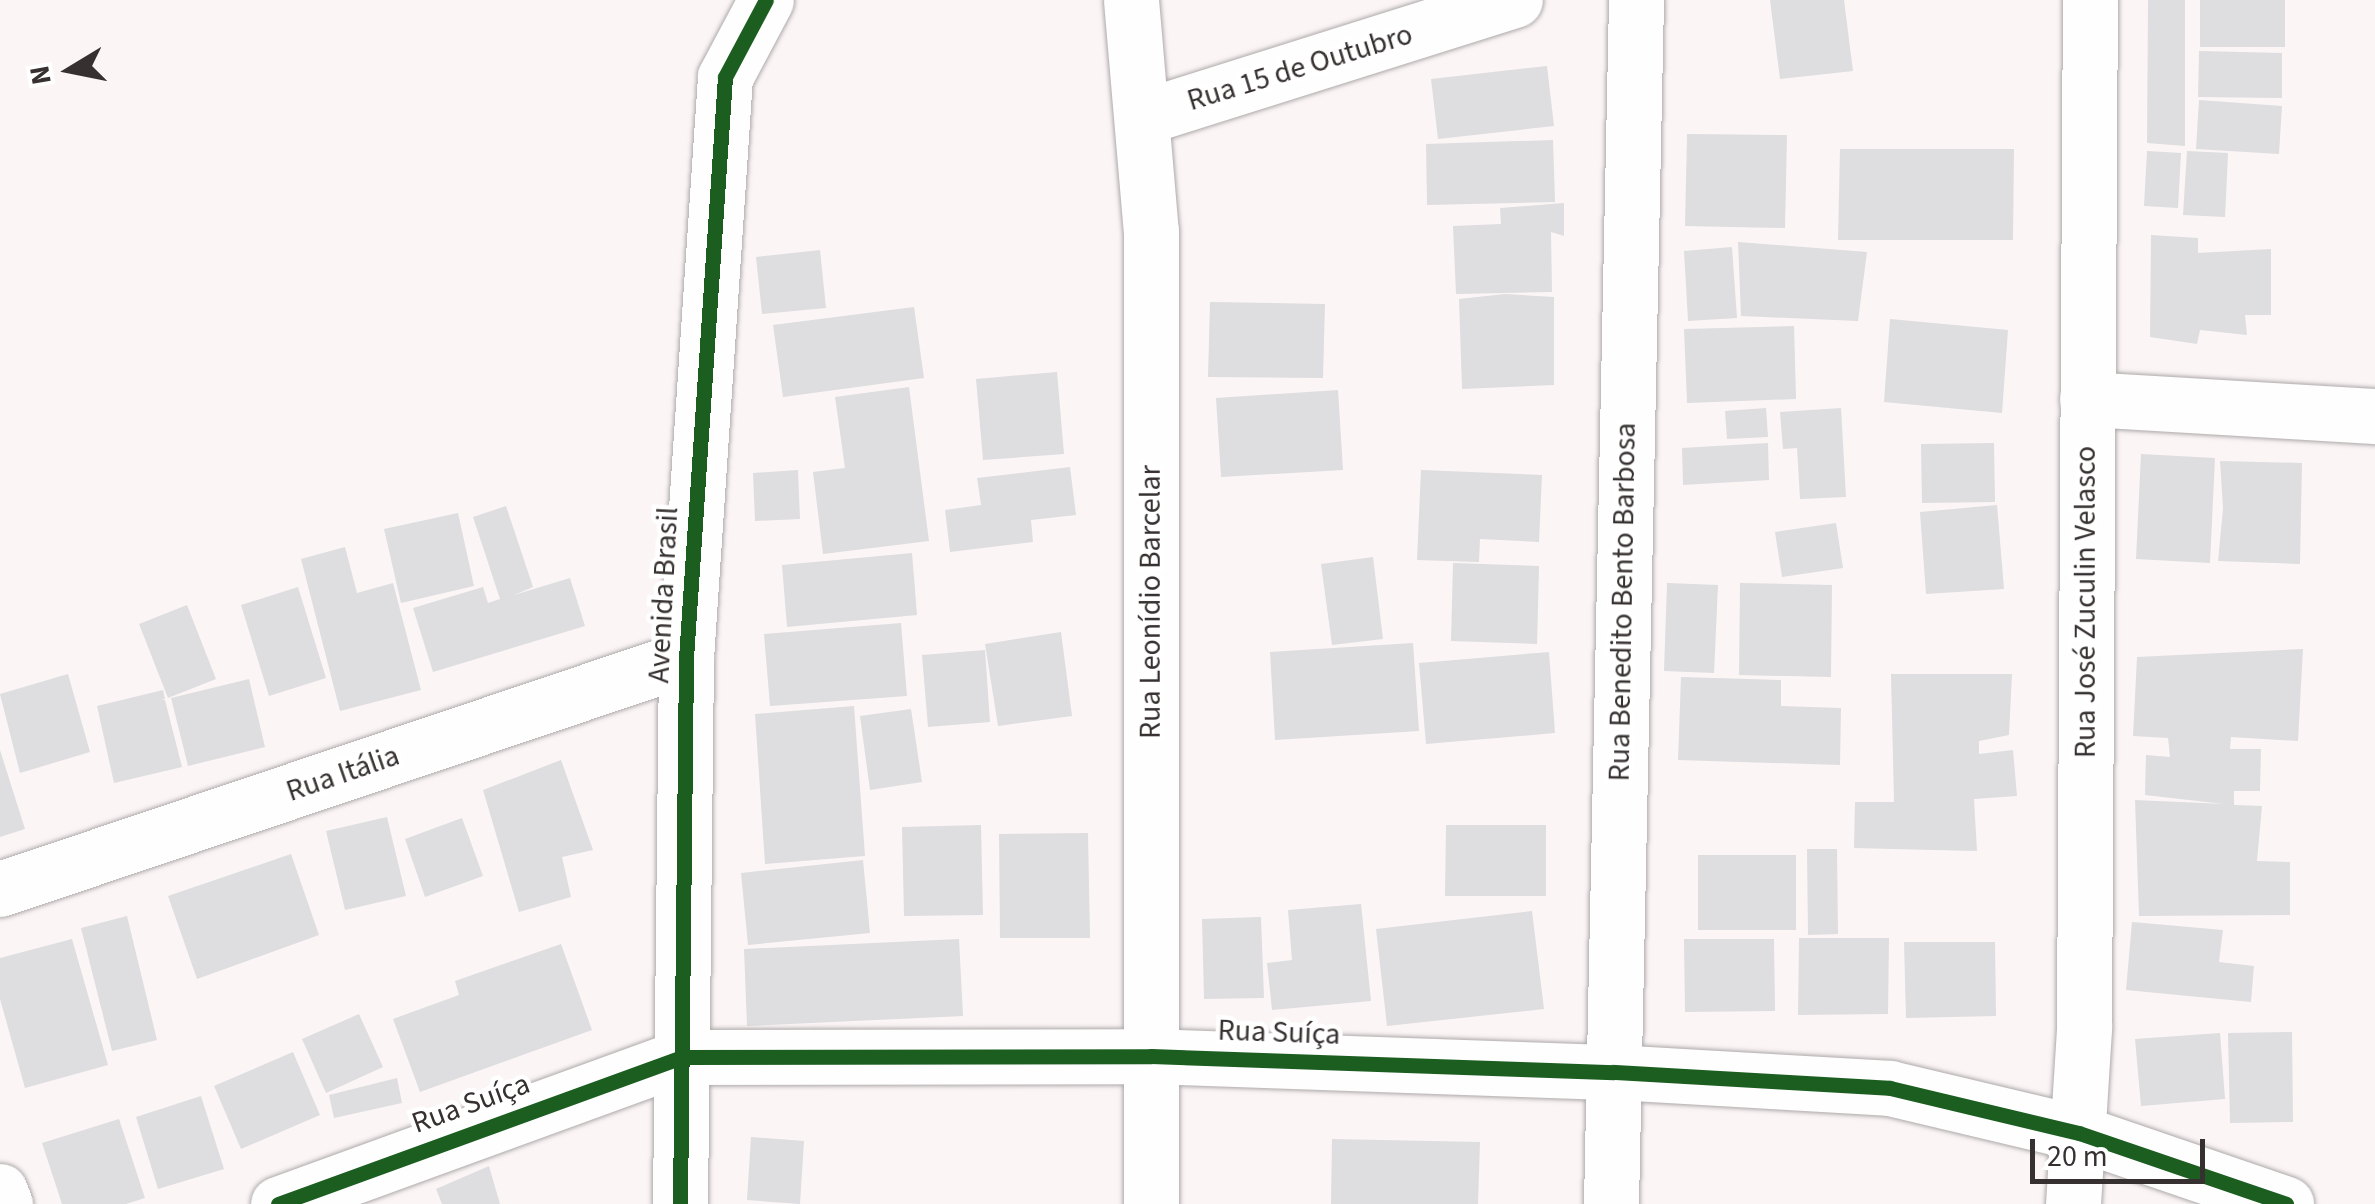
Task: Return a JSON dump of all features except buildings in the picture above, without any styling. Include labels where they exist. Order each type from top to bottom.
[{"type":"street","name":"Avenida Brasil","points":[[680,1204],[686,658],[725,77],[766,0]]},
{"type":"street","name":"Rua Leonídio Barcelar","points":[[1131,0],[1151,231],[1151,1204]]},
{"type":"street","name":"Rua 15 de Outubro","points":[[1143,117],[1515,0]]},
{"type":"street","name":"Rua Benedito Bento Barbosa","points":[[1611,1204],[1636,0]]},
{"type":"street","name":"Rua José Zuculin Velasco","points":[[2072,1204],[2084,1027],[2090,0]]},
{"type":"street","points":[[2088,399],[2375,416]]},
{"type":"street","name":"Rua Itália","points":[[0,889],[686,658]]},
{"type":"street","name":"Rua Suíça","points":[[278,1204],[682,1057],[1151,1056],[1614,1072],[1890,1088],[2079,1133],[2286,1204]]},
{"type":"street","points":[[0,1191],[5,1204]]},
{"type":"cycle path","points":[[680,1204],[686,658],[725,77],[766,0]]},
{"type":"cycle path","points":[[278,1204],[682,1057],[1151,1056],[1614,1072],[1890,1088],[2079,1133],[2286,1204]]}]
